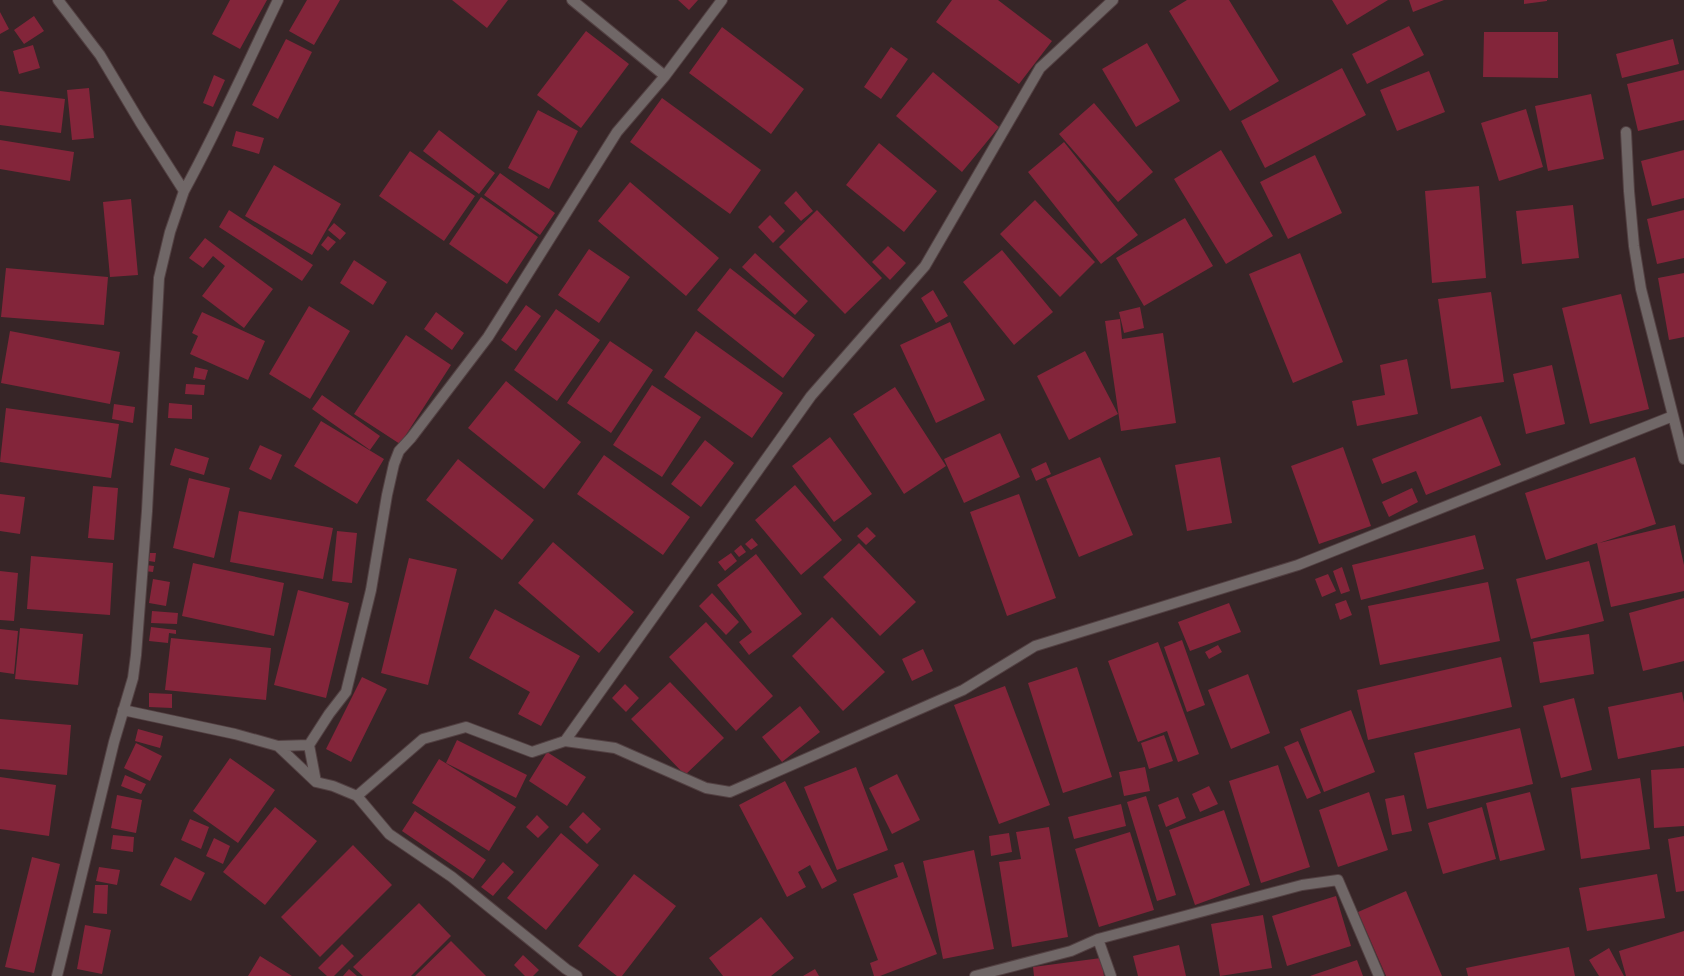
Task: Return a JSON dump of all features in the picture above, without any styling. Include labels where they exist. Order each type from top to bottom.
[{"type":"street","points":[[58,0],[100,56],[184,191]]},
{"type":"street","points":[[57,976],[114,742],[132,678],[136,655],[147,511],[159,278],[170,232],[184,191],[212,140],[278,0]]},
{"type":"street","points":[[572,0],[665,76]]},
{"type":"street","points":[[316,782],[309,745],[328,714],[346,692],[372,590],[387,495],[394,464],[399,450],[488,338],[618,132],[665,76],[722,0]]},
{"type":"street","points":[[565,741],[811,396],[925,266],[1040,68],[1113,0]]},
{"type":"street","points":[[1626,132],[1634,246],[1641,289],[1684,459]]},
{"type":"street","points":[[357,796],[423,739],[466,728],[532,752],[565,741],[615,748],[706,788],[730,792],[962,690],[1035,646],[1298,565],[1673,416]]},
{"type":"street","points":[[123,710],[235,734],[278,746],[309,745]]},
{"type":"street","points":[[278,746],[316,782],[333,786],[357,796],[389,834],[452,877],[566,969],[577,976]]},
{"type":"street","points":[[975,976],[1070,951],[1098,939],[1302,885],[1338,880],[1379,976]]},
{"type":"street","points":[[1098,939],[1111,976]]},
{"type":"building","points":[[230,0],[267,0],[240,49],[212,34]]},
{"type":"building","points":[[307,0],[340,0],[314,45],[289,31]]},
{"type":"building","points":[[452,0],[508,0],[487,28]]},
{"type":"building","points":[[678,0],[698,0],[689,10]]},
{"type":"building","points":[[952,0],[998,0],[1052,41],[1019,84],[936,22]]},
{"type":"building","points":[[1187,0],[1229,0],[1279,81],[1230,111],[1169,11]]},
{"type":"building","points":[[1332,0],[1388,0],[1347,25]]},
{"type":"building","points":[[1409,0],[1444,0],[1413,12]]},
{"type":"building","points":[[1524,0],[1547,0],[1547,1],[1524,4]]},
{"type":"building","points":[[0,12],[9,29],[0,34]]},
{"type":"building","points":[[34,16],[44,31],[24,44],[14,30]]},
{"type":"building","points":[[1409,26],[1424,55],[1367,84],[1352,54]]},
{"type":"building","points":[[722,27],[804,89],[771,134],[689,73]]},
{"type":"building","points":[[586,31],[629,64],[581,128],[537,95]]},
{"type":"building","points":[[1484,32],[1558,32],[1558,78],[1483,77]]},
{"type":"building","points":[[286,39],[312,52],[278,119],[252,105]]},
{"type":"building","points":[[1673,39],[1679,64],[1622,78],[1616,54]]},
{"type":"building","points":[[1147,43],[1180,101],[1136,127],[1102,69]]},
{"type":"building","points":[[33,45],[40,68],[19,74],[13,51]]},
{"type":"building","points":[[891,47],[908,59],[881,99],[864,87]]},
{"type":"building","points":[[1342,68],[1366,115],[1265,168],[1241,121]]},
{"type":"building","points":[[1684,70],[1684,120],[1638,131],[1627,84]]},
{"type":"building","points":[[1429,71],[1445,112],[1397,131],[1380,90]]},
{"type":"building","points":[[933,72],[999,127],[962,172],[896,116]]},
{"type":"building","points":[[214,75],[225,80],[213,107],[203,103]]},
{"type":"building","points":[[89,88],[94,138],[72,140],[67,90]]},
{"type":"building","points":[[0,91],[65,99],[61,133],[0,125]]},
{"type":"building","points":[[1591,94],[1604,159],[1548,171],[1535,106]]},
{"type":"building","points":[[662,98],[761,170],[730,214],[630,142]]},
{"type":"building","points":[[1094,103],[1153,172],[1118,202],[1059,134]]},
{"type":"building","points":[[1526,109],[1543,167],[1499,181],[1481,123]]},
{"type":"building","points":[[538,110],[578,131],[549,189],[508,168]]},
{"type":"building","points":[[439,130],[495,173],[479,194],[423,151]]},
{"type":"building","points":[[236,131],[264,138],[259,154],[232,146]]},
{"type":"building","points":[[0,140],[74,152],[70,181],[0,169]]},
{"type":"building","points":[[1064,142],[1138,235],[1101,264],[1028,172]]},
{"type":"building","points":[[879,143],[937,191],[904,232],[846,185]]},
{"type":"building","points":[[1221,150],[1273,236],[1226,264],[1174,179]]},
{"type":"building","points":[[1684,150],[1684,198],[1652,206],[1641,161]]},
{"type":"building","points":[[410,151],[475,196],[444,241],[379,196]]},
{"type":"building","points":[[1315,155],[1342,213],[1288,239],[1260,182]]},
{"type":"building","points":[[274,165],[341,204],[312,255],[245,216]]},
{"type":"building","points":[[500,173],[555,213],[540,235],[484,195]]},
{"type":"building","points":[[630,182],[719,258],[686,296],[598,221]]},
{"type":"building","points":[[1479,186],[1486,278],[1432,283],[1425,191]]},
{"type":"building","points":[[796,191],[813,211],[801,221],[784,203]]},
{"type":"building","points":[[481,197],[538,237],[507,284],[449,244]]},
{"type":"building","points":[[131,199],[138,275],[110,277],[103,202]]},
{"type":"building","points":[[1035,200],[1095,262],[1060,297],[1000,234]]},
{"type":"building","points":[[1573,205],[1579,258],[1522,264],[1516,211]]},
{"type":"building","points":[[229,210],[313,265],[302,281],[219,227]]},
{"type":"building","points":[[817,210],[882,278],[845,314],[779,247]]},
{"type":"building","points":[[1684,210],[1684,258],[1657,264],[1647,219]]},
{"type":"building","points":[[770,215],[785,231],[773,243],[758,227]]},
{"type":"building","points":[[1185,218],[1213,266],[1144,306],[1116,258]]},
{"type":"building","points":[[334,223],[346,233],[340,240],[328,230]]},
{"type":"building","points":[[328,236],[336,242],[328,251],[321,245]]},
{"type":"building","points":[[205,238],[273,289],[244,328],[202,296],[225,266],[213,256],[203,268],[189,258]]},
{"type":"building","points":[[888,246],[906,263],[890,280],[872,262]]},
{"type":"building","points":[[589,249],[630,277],[599,323],[558,295]]},
{"type":"building","points":[[1002,250],[1053,312],[1014,345],[963,282]]},
{"type":"building","points":[[755,253],[808,301],[795,315],[742,267]]},
{"type":"building","points":[[1300,253],[1343,362],[1293,383],[1249,274]]},
{"type":"building","points":[[354,260],[387,282],[373,305],[340,283]]},
{"type":"building","points":[[6,268],[108,277],[104,325],[1,317]]},
{"type":"building","points":[[730,268],[815,335],[783,378],[697,310]]},
{"type":"building","points":[[1684,273],[1684,337],[1669,340],[1658,278]]},
{"type":"building","points":[[933,290],[948,316],[936,323],[921,298]]},
{"type":"building","points":[[1491,292],[1504,382],[1451,389],[1438,299]]},
{"type":"building","points":[[1621,294],[1649,409],[1590,424],[1562,308]]},
{"type":"building","points":[[526,305],[541,316],[516,351],[501,340]]},
{"type":"building","points":[[309,306],[350,331],[310,399],[269,374]]},
{"type":"building","points":[[1140,307],[1144,328],[1124,333],[1119,312]]},
{"type":"building","points":[[556,309],[600,340],[557,401],[514,370]]},
{"type":"building","points":[[202,312],[265,341],[248,380],[190,354],[198,336],[192,333]]},
{"type":"building","points":[[436,312],[464,333],[452,350],[424,329]]},
{"type":"building","points":[[1120,319],[1122,339],[1163,333],[1176,423],[1121,431],[1105,321]]},
{"type":"building","points":[[950,322],[985,400],[936,423],[900,345]]},
{"type":"building","points":[[10,331],[120,352],[110,404],[1,383]]},
{"type":"building","points":[[696,331],[783,393],[752,438],[664,377]]},
{"type":"building","points":[[406,335],[451,365],[400,444],[354,414]]},
{"type":"building","points":[[610,341],[653,370],[611,433],[567,403]]},
{"type":"building","points":[[1085,351],[1118,414],[1069,440],[1037,376]]},
{"type":"building","points":[[1407,359],[1418,414],[1357,426],[1352,401],[1385,395],[1380,365]]},
{"type":"building","points":[[1552,365],[1565,424],[1526,434],[1513,374]]},
{"type":"building","points":[[195,367],[208,370],[205,380],[193,378]]},
{"type":"building","points":[[506,381],[581,442],[544,489],[468,428]]},
{"type":"building","points":[[186,384],[205,385],[204,395],[185,394]]},
{"type":"building","points":[[652,385],[701,417],[662,477],[613,445]]},
{"type":"building","points":[[895,387],[946,466],[904,494],[853,414]]},
{"type":"building","points":[[322,395],[380,436],[370,450],[312,409]]},
{"type":"building","points":[[169,403],[192,405],[192,419],[168,418]]},
{"type":"building","points":[[114,404],[135,407],[133,423],[112,419]]},
{"type":"building","points":[[6,408],[119,424],[111,478],[0,462]]},
{"type":"building","points":[[1481,416],[1501,465],[1426,495],[1416,471],[1382,484],[1372,459]]},
{"type":"building","points":[[321,421],[384,459],[357,504],[294,466]]},
{"type":"building","points":[[1000,433],[1020,477],[964,503],[944,459]]},
{"type":"building","points":[[830,437],[872,494],[834,522],[792,466]]},
{"type":"building","points":[[705,440],[734,463],[701,507],[671,484]]},
{"type":"building","points":[[260,445],[282,455],[271,480],[249,469]]},
{"type":"building","points":[[1343,447],[1371,526],[1319,544],[1291,466]]},
{"type":"building","points":[[175,448],[209,458],[204,475],[170,465]]},
{"type":"building","points":[[604,455],[690,517],[663,555],[577,494]]},
{"type":"building","points":[[1100,457],[1133,535],[1079,557],[1046,479]]},
{"type":"building","points":[[1220,457],[1232,523],[1187,531],[1175,465]]},
{"type":"building","points":[[1635,457],[1656,524],[1599,543],[1675,525],[1684,565],[1684,591],[1611,607],[1597,543],[1546,560],[1525,493]]},
{"type":"building","points":[[458,459],[534,520],[502,560],[426,500]]},
{"type":"building","points":[[1046,462],[1051,474],[1036,481],[1031,469]]},
{"type":"building","points":[[189,478],[230,488],[214,558],[173,548]]},
{"type":"building","points":[[795,485],[842,540],[801,575],[755,520]]},
{"type":"building","points":[[93,486],[118,488],[114,540],[88,538]]},
{"type":"building","points":[[1412,488],[1418,502],[1389,517],[1382,502]]},
{"type":"building","points":[[0,494],[25,497],[20,534],[0,531]]},
{"type":"building","points":[[1019,494],[1056,598],[1007,616],[970,512]]},
{"type":"building","points":[[239,511],[333,528],[323,579],[230,562]]},
{"type":"building","points":[[867,527],[876,536],[866,545],[857,536]]},
{"type":"building","points":[[337,531],[357,533],[352,583],[332,581]]},
{"type":"building","points":[[1475,535],[1484,569],[1361,600],[1352,565]]},
{"type":"building","points":[[752,538],[758,545],[751,550],[745,544]]},
{"type":"building","points":[[553,542],[634,612],[599,653],[518,583]]},
{"type":"building","points":[[859,543],[916,602],[880,636],[823,577]]},
{"type":"building","points":[[741,545],[746,552],[739,557],[734,551]]},
{"type":"building","points":[[150,553],[156,553],[155,562],[149,561]]},
{"type":"building","points":[[731,553],[737,561],[725,571],[718,562]]},
{"type":"building","points":[[756,554],[802,614],[749,655],[739,642],[752,632],[717,585]]},
{"type":"building","points":[[31,556],[113,563],[110,615],[27,609]]},
{"type":"building","points":[[409,558],[457,569],[428,685],[381,673]]},
{"type":"building","points":[[1589,561],[1604,621],[1531,639],[1516,579]]},
{"type":"building","points":[[193,563],[284,583],[274,636],[182,616]]},
{"type":"building","points":[[146,565],[154,566],[153,572],[145,571]]},
{"type":"building","points":[[1342,567],[1350,591],[1341,594],[1333,571]]},
{"type":"building","points":[[0,571],[18,573],[14,621],[0,620]]},
{"type":"building","points":[[1328,574],[1336,591],[1322,597],[1315,579]]},
{"type":"building","points":[[153,579],[170,582],[166,606],[149,603]]},
{"type":"building","points":[[1488,582],[1500,641],[1380,665],[1368,606]]},
{"type":"building","points":[[298,590],[349,603],[326,698],[274,685]]},
{"type":"building","points":[[712,593],[739,622],[726,635],[699,606]]},
{"type":"building","points":[[1684,598],[1684,661],[1643,671],[1629,613]]},
{"type":"building","points":[[1346,600],[1352,615],[1340,620],[1335,604]]},
{"type":"building","points":[[1229,603],[1241,632],[1190,651],[1178,622]]},
{"type":"building","points":[[495,609],[580,656],[541,726],[518,714],[530,692],[469,658]]},
{"type":"building","points":[[152,611],[178,613],[177,624],[151,623]]},
{"type":"building","points":[[832,617],[885,672],[843,711],[792,656]]},
{"type":"building","points":[[706,622],[773,696],[736,731],[669,657]]},
{"type":"building","points":[[151,627],[176,630],[176,634],[169,633],[168,643],[149,641]]},
{"type":"building","points":[[20,628],[83,634],[78,685],[15,679]]},
{"type":"building","points":[[0,629],[18,631],[14,674],[0,672]]},
{"type":"building","points":[[1589,634],[1594,674],[1540,683],[1533,642]]},
{"type":"building","points":[[171,638],[271,648],[266,700],[165,690]]},
{"type":"building","points":[[1182,640],[1205,705],[1187,712],[1164,647]]},
{"type":"building","points":[[1158,642],[1199,754],[1178,762],[1167,731],[1138,742],[1108,661]]},
{"type":"building","points":[[1218,645],[1222,652],[1209,659],[1205,652]]},
{"type":"building","points":[[923,649],[933,671],[912,681],[902,659]]},
{"type":"building","points":[[1501,657],[1512,707],[1368,740],[1357,690]]},
{"type":"building","points":[[1077,667],[1112,777],[1063,793],[1028,683]]},
{"type":"building","points":[[1248,674],[1270,733],[1231,749],[1208,690]]},
{"type":"building","points":[[362,677],[387,689],[351,762],[326,749]]},
{"type":"building","points":[[670,682],[724,738],[685,775],[631,719]]},
{"type":"building","points":[[625,684],[639,698],[626,712],[612,698]]},
{"type":"building","points":[[1005,686],[1050,805],[999,824],[954,705]]},
{"type":"building","points":[[1682,692],[1684,703],[1684,746],[1618,759],[1608,707]]},
{"type":"building","points":[[149,693],[172,694],[172,708],[149,707]]},
{"type":"building","points":[[1574,698],[1592,770],[1561,778],[1543,706]]},
{"type":"building","points":[[800,706],[820,732],[782,762],[762,737]]},
{"type":"building","points":[[1351,710],[1375,772],[1324,792],[1300,729]]},
{"type":"building","points":[[0,719],[71,725],[67,775],[0,769]]},
{"type":"building","points":[[1520,728],[1533,784],[1427,809],[1414,753]]},
{"type":"building","points":[[138,729],[163,736],[160,748],[135,741]]},
{"type":"building","points":[[1164,735],[1173,761],[1149,769],[1141,743]]},
{"type":"building","points":[[457,740],[527,775],[516,798],[446,763]]},
{"type":"building","points":[[1298,741],[1321,793],[1307,799],[1284,747]]},
{"type":"building","points":[[136,743],[162,756],[150,781],[124,768]]},
{"type":"building","points":[[547,752],[586,777],[567,806],[529,781]]},
{"type":"building","points":[[230,758],[275,790],[238,843],[193,811]]},
{"type":"building","points":[[439,759],[516,807],[489,851],[412,803]]},
{"type":"building","points":[[1278,765],[1310,867],[1261,883],[1229,781]]},
{"type":"building","points":[[856,767],[888,850],[837,870],[804,787]]},
{"type":"building","points":[[1145,767],[1150,791],[1124,796],[1119,772]]},
{"type":"building","points":[[1684,768],[1684,826],[1654,828],[1651,770]]},
{"type":"building","points":[[897,774],[920,820],[892,834],[869,788]]},
{"type":"building","points":[[125,775],[146,784],[141,794],[121,786]]},
{"type":"building","points":[[0,777],[56,785],[49,836],[0,829]]},
{"type":"building","points":[[1640,778],[1650,849],[1581,859],[1571,788]]},
{"type":"building","points":[[785,781],[837,881],[822,889],[810,865],[798,872],[806,887],[787,897],[739,805]]},
{"type":"building","points":[[1209,786],[1218,804],[1200,812],[1192,794]]},
{"type":"building","points":[[1369,792],[1388,850],[1338,867],[1319,810]]},
{"type":"building","points":[[1530,792],[1545,850],[1500,861],[1486,803]]},
{"type":"building","points":[[117,795],[142,800],[136,833],[111,828]]},
{"type":"building","points":[[1404,795],[1412,831],[1392,835],[1385,799]]},
{"type":"building","points":[[1146,796],[1176,895],[1157,901],[1127,802]]},
{"type":"building","points":[[1178,797],[1186,818],[1166,827],[1158,805]]},
{"type":"building","points":[[1121,804],[1126,826],[1074,839],[1068,817]]},
{"type":"building","points":[[275,807],[317,841],[265,905],[223,872]]},
{"type":"building","points":[[1482,807],[1496,859],[1443,874],[1428,823]]},
{"type":"building","points":[[1224,810],[1250,885],[1195,905],[1169,830]]},
{"type":"building","points":[[415,811],[486,860],[473,879],[402,831]]},
{"type":"building","points":[[583,812],[601,829],[587,844],[569,827]]},
{"type":"building","points":[[537,815],[549,827],[538,838],[526,827]]},
{"type":"building","points":[[190,819],[209,827],[201,849],[181,840]]},
{"type":"building","points":[[1049,827],[1068,937],[1012,947],[999,862],[1021,859],[1016,832]]},
{"type":"building","points":[[1130,832],[1154,910],[1099,927],[1075,849]]},
{"type":"building","points":[[561,833],[599,865],[546,930],[507,898]]},
{"type":"building","points":[[1009,833],[1012,852],[991,856],[989,836]]},
{"type":"building","points":[[113,835],[134,837],[133,852],[111,849]]},
{"type":"building","points":[[1684,836],[1684,891],[1676,892],[1668,839]]},
{"type":"building","points":[[214,838],[230,846],[223,864],[206,856]]},
{"type":"building","points":[[353,845],[392,885],[320,957],[281,917]]},
{"type":"building","points":[[974,850],[994,949],[943,959],[923,861]]},
{"type":"building","points":[[32,857],[60,864],[34,973],[5,967]]},
{"type":"building","points":[[175,857],[205,873],[191,901],[160,885]]},
{"type":"building","points":[[503,862],[514,872],[493,896],[481,887]]},
{"type":"building","points":[[903,862],[937,954],[880,976],[874,976],[870,963],[878,960],[853,894],[898,877],[894,865]]},
{"type":"building","points":[[99,867],[120,870],[117,885],[96,881]]},
{"type":"building","points":[[634,874],[676,906],[622,976],[617,976],[578,946]]},
{"type":"building","points":[[1657,874],[1665,918],[1587,931],[1579,888]]},
{"type":"building","points":[[95,885],[108,885],[107,914],[93,913]]},
{"type":"building","points":[[1406,891],[1442,976],[1386,976],[1358,912]]},
{"type":"building","points":[[1336,896],[1351,946],[1287,966],[1272,916]]},
{"type":"building","points":[[419,903],[451,936],[411,976],[363,976],[353,967]]},
{"type":"building","points":[[1263,915],[1272,968],[1220,976],[1211,924]]},
{"type":"building","points":[[761,917],[794,958],[771,976],[723,976],[709,958]]},
{"type":"building","points":[[85,925],[111,930],[102,974],[77,969]]},
{"type":"building","points":[[1684,931],[1684,976],[1626,976],[1619,951]]},
{"type":"building","points":[[451,941],[486,976],[415,976]]},
{"type":"building","points":[[342,944],[354,956],[334,976],[327,976],[318,968]]},
{"type":"building","points":[[1179,945],[1186,976],[1138,976],[1133,956]]},
{"type":"building","points":[[1569,947],[1575,976],[1468,976],[1466,968]]},
{"type":"building","points":[[1609,948],[1624,976],[1599,976],[1589,960]]},
{"type":"building","points":[[523,955],[539,970],[533,976],[525,976],[514,965]]},
{"type":"building","points":[[260,956],[292,976],[248,976]]},
{"type":"building","points":[[1101,958],[1104,976],[1034,976],[1033,967]]},
{"type":"building","points":[[1357,960],[1363,976],[1310,976]]},
{"type":"building","points":[[349,969],[357,976],[343,976]]},
{"type":"building","points":[[815,969],[819,976],[803,976]]}]
